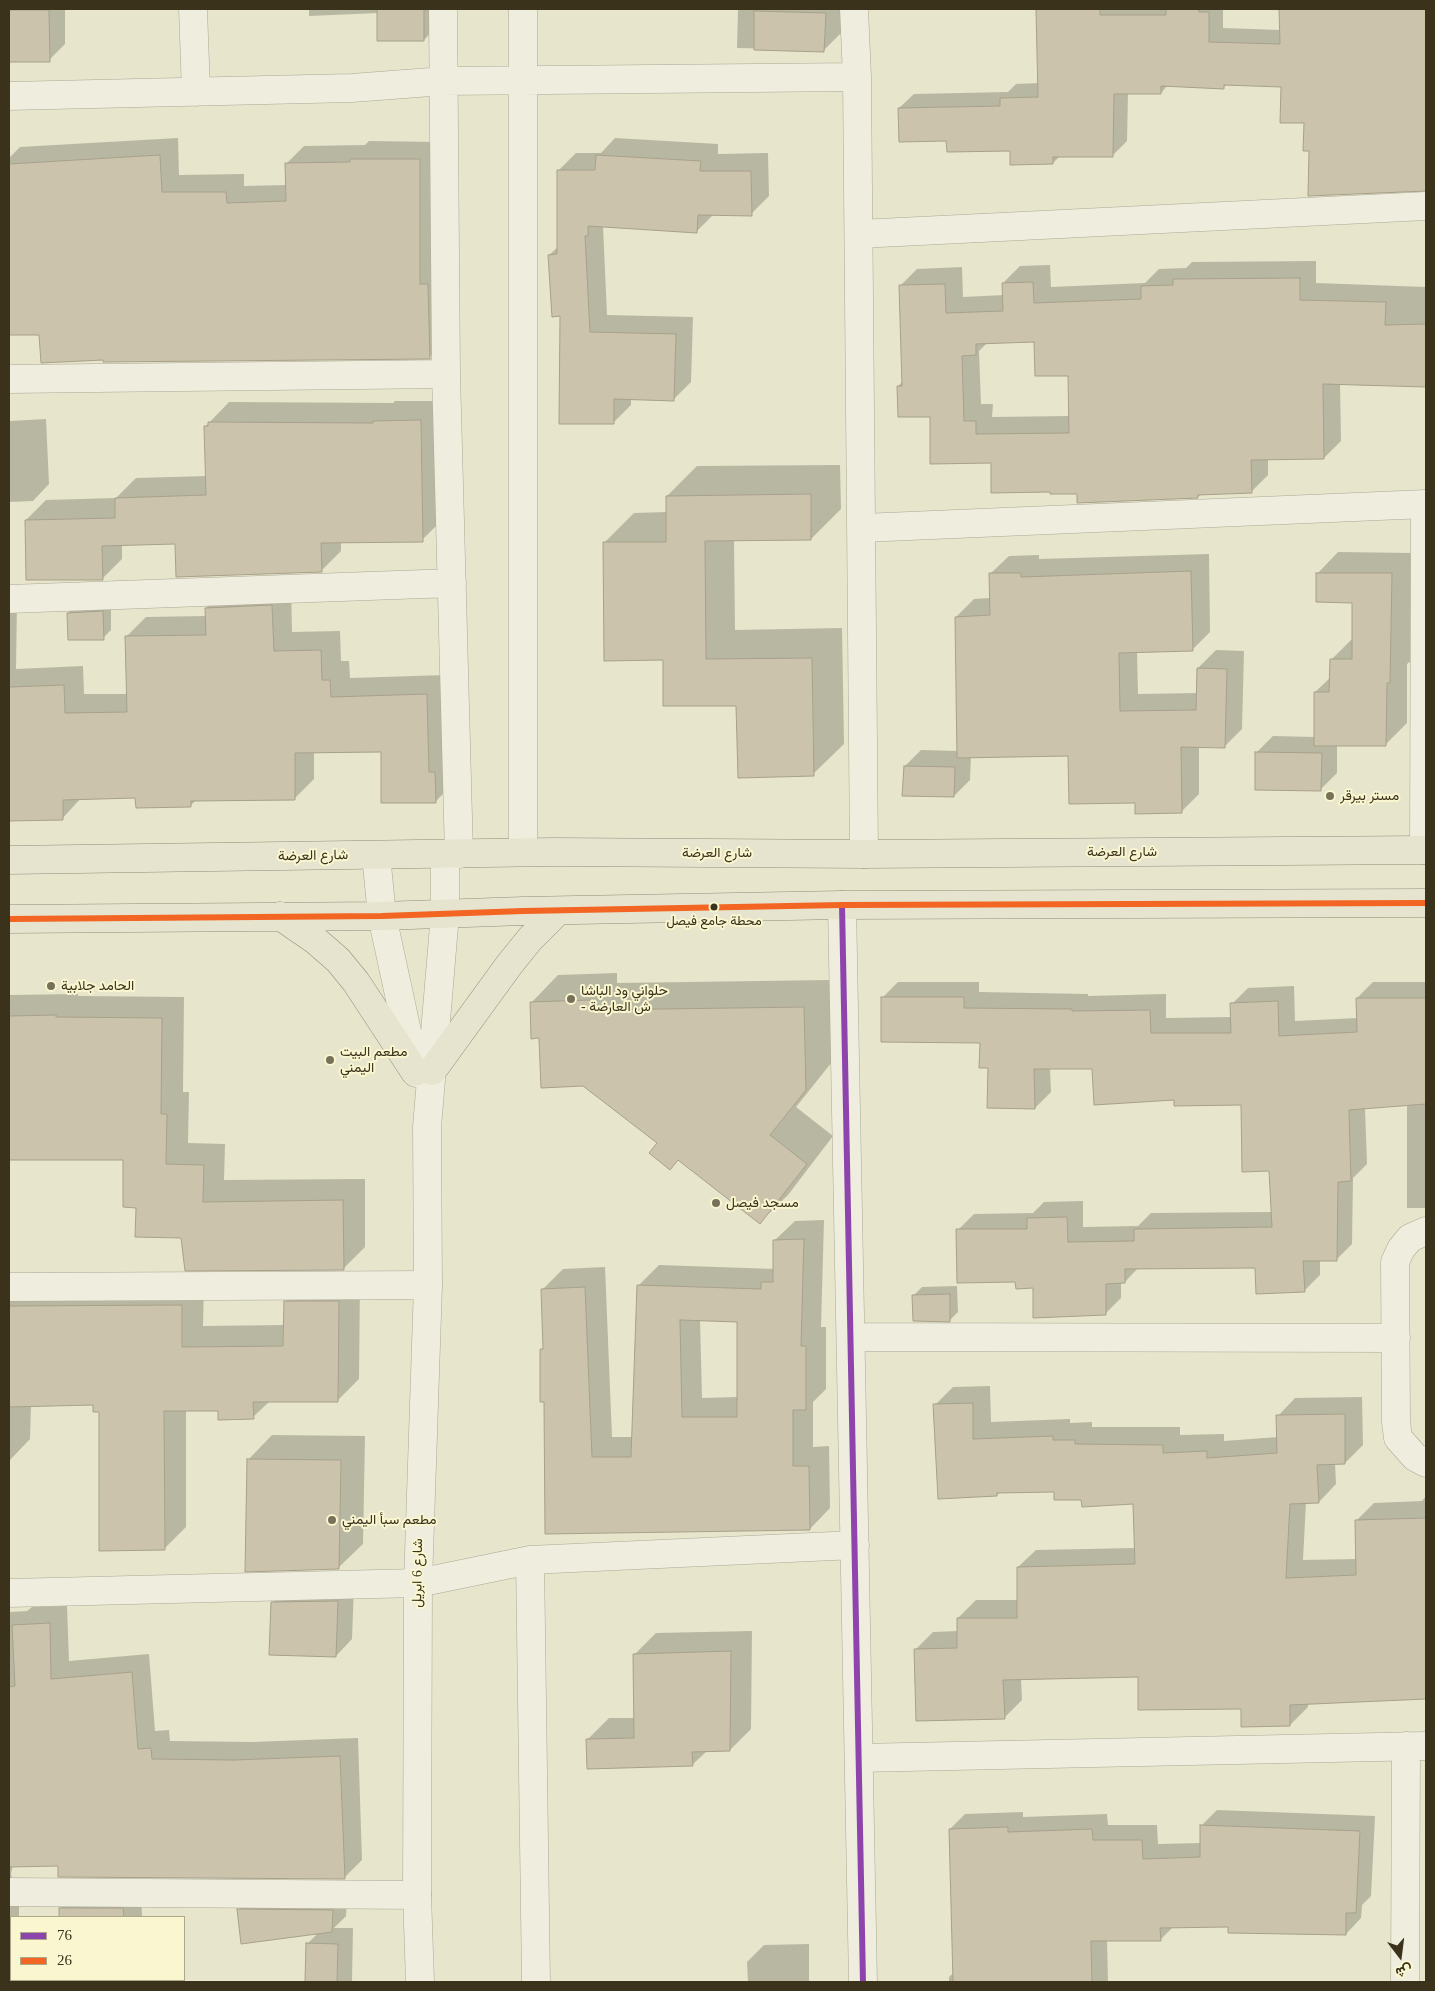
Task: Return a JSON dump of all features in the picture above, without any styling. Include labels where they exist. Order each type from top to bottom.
[{"type":"main road","name":"شارع العرضة","points":[[9,860],[523,852],[864,854],[1425,850]]},
{"type":"main road","points":[[9,919],[382,916],[842,905],[1426,903]]},
{"type":"main road","points":[[280,916],[338,960],[424,1071],[530,938],[558,911]]},
{"type":"street","points":[[193,9],[196,92]]},
{"type":"street","name":"شارع 6 ابريل","points":[[420,1982],[417,1895],[418,1583],[428,1285],[427,1127],[424,1071],[452,854],[452,583],[446,374],[443,9]]},
{"type":"street","points":[[523,9],[523,852]]},
{"type":"street","points":[[854,9],[859,234],[864,854]]},
{"type":"street","points":[[9,96],[352,88],[444,81],[857,77]]},
{"type":"street","points":[[859,234],[1426,206]]},
{"type":"street","points":[[9,379],[446,374]]},
{"type":"street","points":[[862,528],[1426,504],[1425,850]]},
{"type":"street","points":[[9,599],[452,583]]},
{"type":"street","points":[[376,855],[382,916],[424,1071]]},
{"type":"street","points":[[842,905],[852,1337],[863,1982]]},
{"type":"street","points":[[1426,1231],[1410,1238],[1401,1249],[1395,1262],[1396,1422],[1398,1438],[1414,1457],[1426,1463]]},
{"type":"street","points":[[9,1287],[428,1285]]},
{"type":"street","points":[[852,1337],[1396,1338]]},
{"type":"street","points":[[9,1593],[418,1583],[530,1560],[856,1545]]},
{"type":"street","points":[[530,1560],[536,1982]]},
{"type":"street","points":[[859,1758],[1416,1746],[1405,1982]]},
{"type":"street","points":[[9,1892],[417,1895]]},
{"type":"building","points":[[377,9],[424,9],[424,41],[377,41]]},
{"type":"building","points":[[1036,9],[1100,9],[1100,15],[1166,15],[1166,9],[1199,9],[1199,12],[1209,12],[1209,42],[1280,44],[1279,9],[1426,9],[1426,191],[1308,196],[1309,151],[1303,151],[1304,123],[1280,123],[1281,87],[1224,85],[1224,89],[1161,86],[1161,94],[1114,94],[1113,157],[1053,157],[1053,164],[1010,165],[1010,151],[947,152],[946,141],[899,142],[898,108],[1000,106],[1000,98],[1038,97]]},
{"type":"building","points":[[9,10],[49,10],[50,62],[9,62]]},
{"type":"building","points":[[754,11],[826,13],[824,52],[754,50]]},
{"type":"building","points":[[160,155],[162,192],[226,192],[227,203],[286,201],[285,163],[350,162],[350,159],[420,159],[420,284],[428,284],[430,359],[103,362],[103,360],[41,363],[39,335],[9,335],[9,164]]},
{"type":"building","points":[[596,155],[701,161],[700,171],[751,171],[752,216],[698,215],[697,233],[588,226],[588,236],[585,236],[590,332],[676,334],[674,401],[614,399],[614,424],[559,424],[560,316],[552,317],[548,255],[557,254],[557,170],[595,170]]},
{"type":"building","points":[[1300,278],[1300,300],[1386,302],[1385,325],[1426,324],[1426,387],[1323,384],[1324,459],[1251,460],[1252,493],[1198,495],[1198,498],[1077,503],[1077,494],[1050,494],[1050,492],[991,493],[991,463],[930,464],[930,417],[898,417],[897,386],[902,386],[899,285],[945,284],[946,313],[1003,311],[1002,283],[1033,282],[1034,303],[1141,299],[1141,286],[1173,285],[1173,279]],"holes":[[[1034,342],[1035,376],[1068,376],[1069,433],[976,434],[976,421],[964,421],[962,356],[976,355],[976,344]]]},
{"type":"building","points":[[421,420],[423,542],[321,543],[322,572],[176,577],[175,544],[102,546],[103,580],[26,580],[25,520],[115,518],[115,498],[206,495],[204,426],[208,426],[208,422],[373,423],[373,421]]},
{"type":"building","points":[[811,494],[811,540],[705,541],[706,659],[812,658],[814,776],[738,778],[736,706],[663,706],[663,660],[604,661],[603,542],[666,542],[666,496]]},
{"type":"building","points":[[1191,571],[1193,651],[1119,653],[1120,711],[1196,710],[1197,668],[1227,669],[1225,748],[1181,747],[1182,813],[1135,814],[1135,803],[1069,804],[1068,756],[957,758],[955,617],[990,615],[989,573],[1021,573],[1021,577]]},
{"type":"building","points":[[1316,573],[1392,573],[1390,683],[1387,683],[1386,746],[1314,746],[1314,692],[1329,692],[1330,659],[1352,659],[1352,603],[1316,602]]},
{"type":"building","points":[[272,605],[274,651],[321,650],[322,680],[330,680],[331,697],[427,694],[429,772],[435,772],[436,803],[381,803],[381,752],[295,753],[295,800],[191,801],[191,807],[136,808],[135,798],[63,800],[63,820],[9,821],[9,687],[64,685],[65,713],[127,712],[125,636],[206,635],[205,608]]},
{"type":"building","points":[[103,611],[104,640],[68,640],[67,613]]},
{"type":"building","points":[[1255,752],[1322,753],[1321,791],[1255,790]]},
{"type":"building","points":[[904,766],[955,767],[954,797],[902,796]]},
{"type":"building","points":[[881,997],[964,997],[964,1008],[1072,1009],[1072,1011],[1150,1010],[1151,1033],[1231,1033],[1230,1003],[1278,1001],[1279,1036],[1357,1032],[1356,998],[1426,998],[1426,1104],[1349,1110],[1351,1181],[1338,1182],[1337,1261],[1303,1261],[1305,1292],[1256,1294],[1255,1268],[1125,1269],[1125,1283],[1106,1284],[1106,1315],[1033,1318],[1033,1288],[1016,1289],[1015,1282],[957,1283],[956,1229],[1027,1229],[1027,1218],[1067,1217],[1068,1242],[1134,1241],[1134,1229],[1272,1227],[1269,1171],[1242,1172],[1241,1105],[1174,1106],[1174,1100],[1094,1105],[1092,1069],[1034,1069],[1035,1109],[987,1108],[988,1068],[979,1068],[980,1043],[881,1042]]},
{"type":"building","points":[[590,1000],[590,1010],[804,1007],[806,1090],[770,1135],[807,1164],[760,1224],[678,1160],[670,1170],[649,1153],[657,1143],[583,1086],[541,1088],[539,1038],[531,1039],[530,1002]]},
{"type":"building","points":[[56,1015],[56,1017],[162,1018],[161,1114],[167,1114],[166,1164],[204,1165],[203,1202],[343,1200],[344,1270],[185,1271],[181,1238],[135,1237],[136,1208],[123,1207],[123,1160],[9,1160],[9,1016]]},
{"type":"building","points":[[804,1239],[801,1346],[806,1346],[806,1410],[793,1410],[793,1466],[809,1466],[810,1530],[545,1534],[544,1402],[540,1402],[540,1349],[543,1349],[541,1289],[585,1287],[592,1457],[631,1457],[637,1285],[761,1289],[761,1282],[773,1282],[773,1240]],"holes":[[[680,1320],[737,1322],[737,1417],[682,1417]]]},
{"type":"building","points":[[950,1294],[950,1322],[913,1321],[912,1295]]},
{"type":"building","points":[[284,1301],[339,1301],[338,1402],[253,1402],[254,1419],[218,1420],[218,1411],[164,1411],[165,1550],[99,1551],[99,1412],[93,1412],[93,1405],[9,1407],[9,1306],[182,1305],[182,1347],[283,1346]]},
{"type":"building","points":[[973,1403],[973,1439],[1053,1436],[1053,1440],[1075,1440],[1075,1444],[1163,1445],[1163,1453],[1207,1451],[1207,1458],[1277,1453],[1276,1415],[1345,1414],[1345,1464],[1317,1465],[1319,1503],[1290,1504],[1286,1578],[1356,1575],[1355,1520],[1426,1518],[1426,1699],[1290,1705],[1290,1726],[1241,1727],[1241,1709],[1138,1710],[1138,1677],[1003,1680],[1005,1719],[916,1721],[914,1649],[957,1648],[957,1618],[1017,1618],[1017,1567],[1135,1564],[1133,1504],[1082,1507],[1081,1500],[1054,1500],[1054,1492],[997,1493],[997,1496],[938,1499],[933,1404]]},
{"type":"building","points":[[247,1459],[341,1460],[339,1569],[245,1572]]},
{"type":"building","points":[[338,1601],[336,1657],[269,1655],[271,1602]]},
{"type":"building","points":[[50,1623],[51,1679],[132,1672],[138,1749],[151,1748],[152,1759],[234,1760],[340,1756],[345,1879],[58,1877],[58,1866],[9,1867],[9,1687],[15,1686],[12,1625]]},
{"type":"building","points":[[731,1651],[730,1751],[692,1752],[693,1766],[587,1769],[586,1739],[634,1738],[633,1654]]},
{"type":"building","points":[[1200,1825],[1360,1831],[1356,1913],[1346,1913],[1346,1935],[1228,1933],[1228,1927],[1160,1928],[1161,1941],[1091,1941],[1092,1982],[953,1982],[949,1829],[1008,1827],[1008,1832],[1092,1829],[1093,1840],[1142,1840],[1143,1859],[1200,1857]]},
{"type":"building","points":[[59,1908],[123,1908],[124,1916],[59,1916]]},
{"type":"building","points":[[237,1909],[333,1910],[332,1932],[241,1944]]},
{"type":"building","points":[[306,1943],[338,1944],[337,1982],[305,1982]]},
{"type":"transit line","name":"26","points":[[9,919],[382,916],[523,911],[842,905],[1426,903]]},
{"type":"transit line","name":"76","points":[[842,905],[863,1982]]},
{"type":"place","name":"مستر بيرقر","points":[[1330,796]]},
{"type":"place","name":"محطة جامع فيصل","points":[[714,907]]},
{"type":"place","name":"الحامد جلابية","points":[[51,986]]},
{"type":"place","name":"حلواني ود الباشا - ش العارضة","points":[[571,999]]},
{"type":"place","name":"مطعم البيت اليمني","points":[[330,1060]]},
{"type":"place","name":"مسجد فيصل","points":[[716,1203]]},
{"type":"place","name":"مطعم سبأ اليمني","points":[[332,1520]]}]
